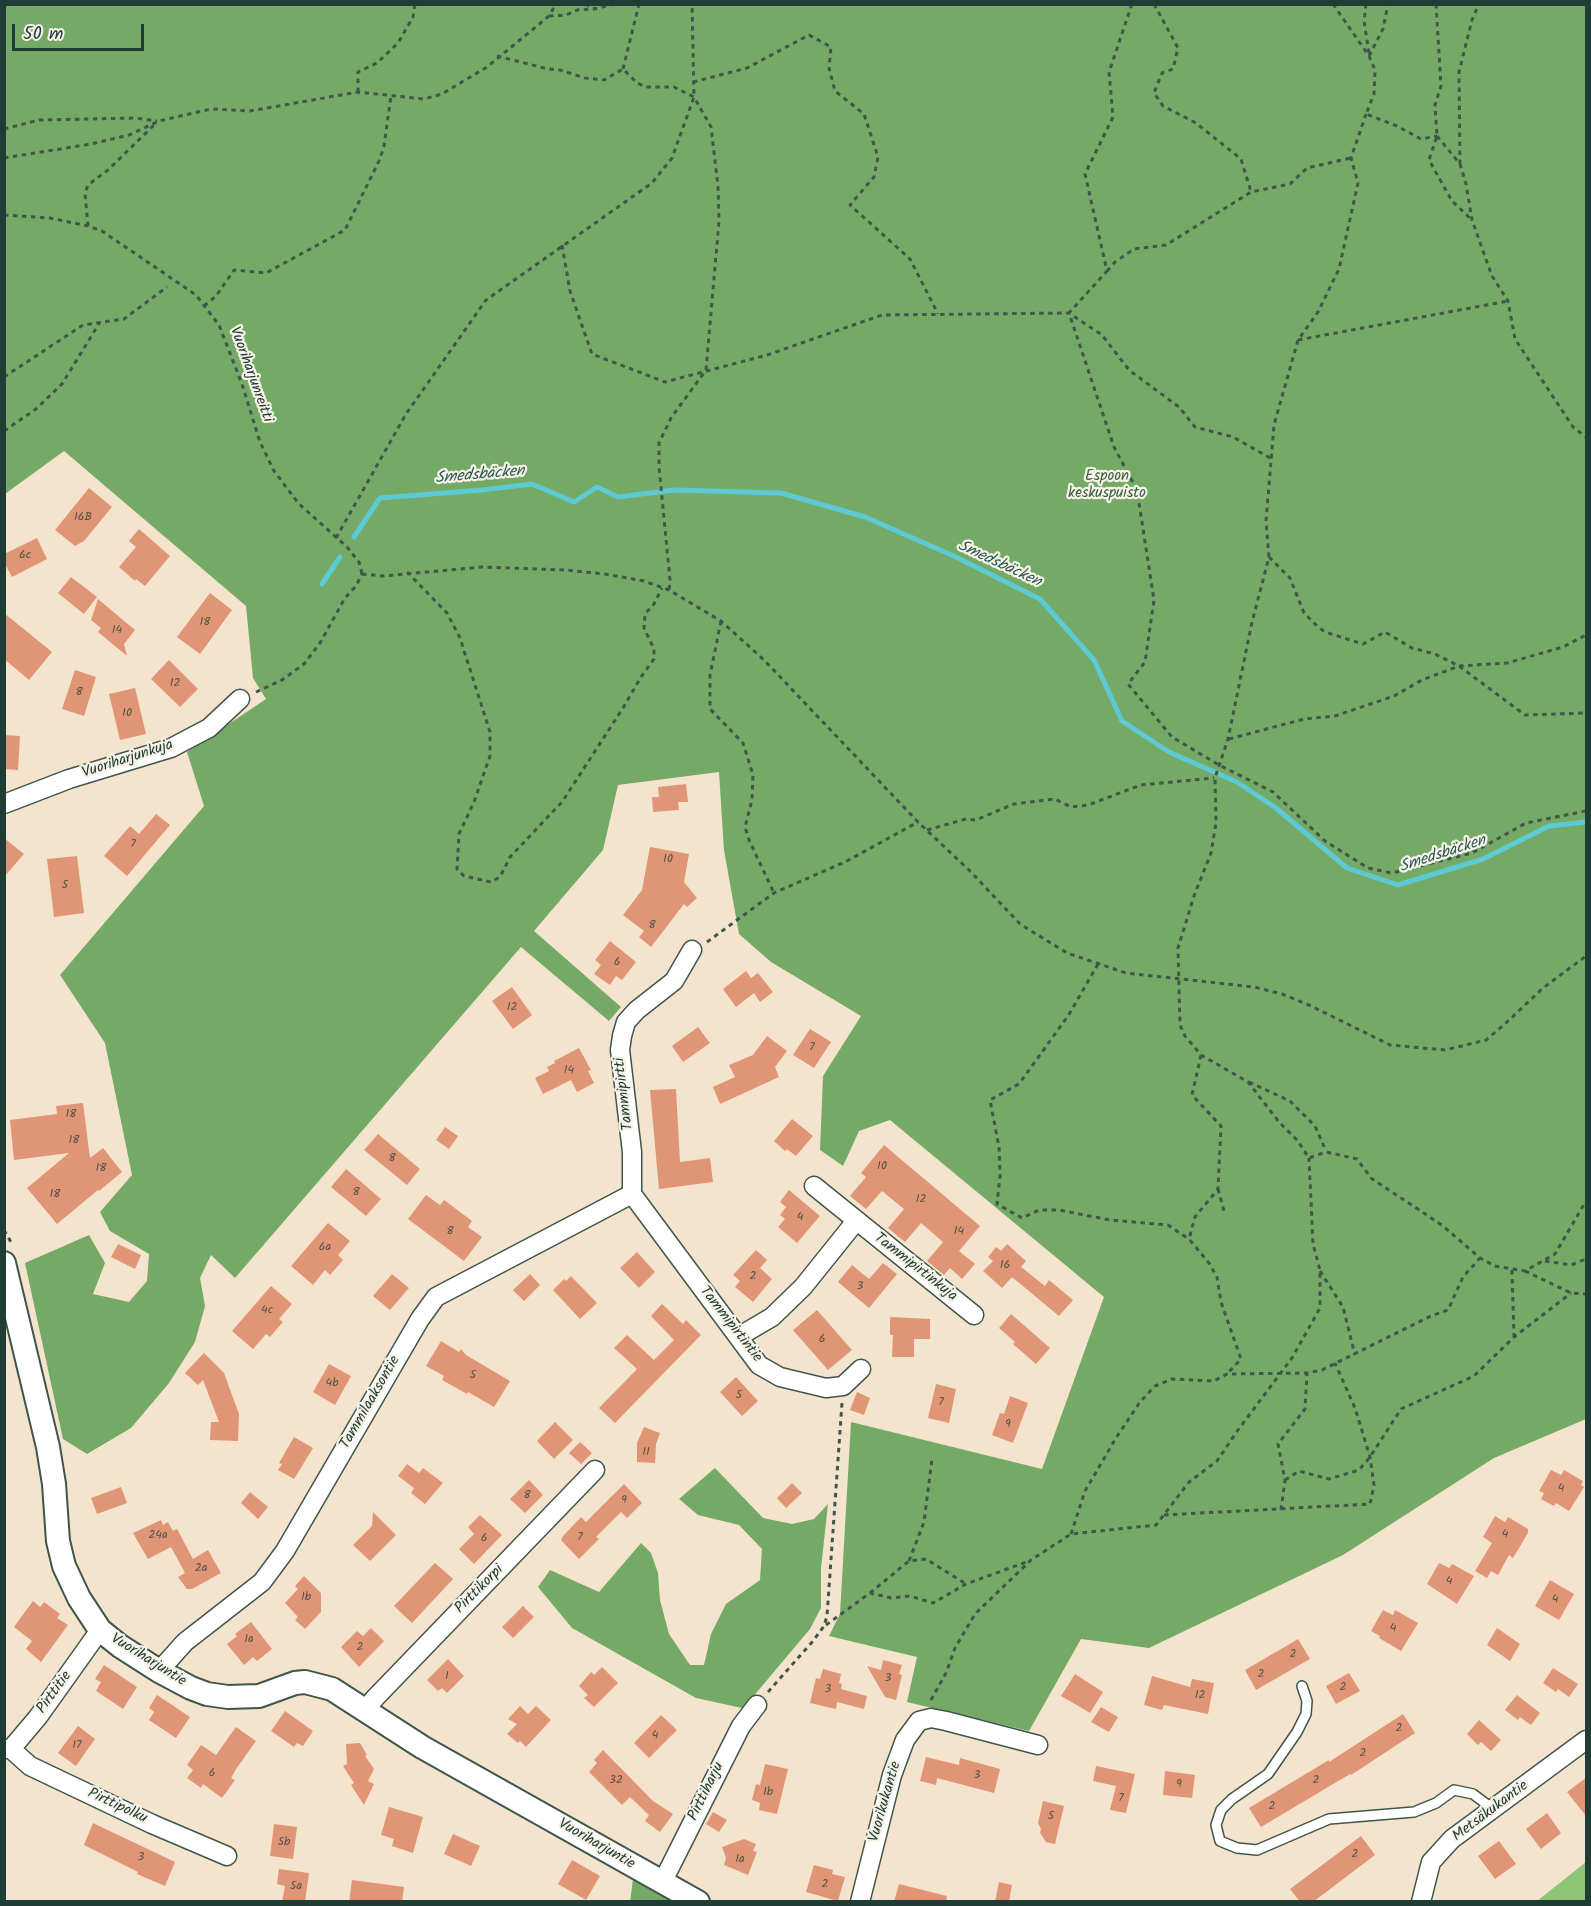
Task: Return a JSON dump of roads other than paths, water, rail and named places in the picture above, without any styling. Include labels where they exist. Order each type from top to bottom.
[{"type":"street","name":"Vuoriharjunkuja","points":[[4,804],[69,779],[171,748],[209,728],[240,699]]},
{"type":"street","name":"Tammipirtti","points":[[632,1194],[632,1152],[620,1050],[622,1036],[626,1022],[637,1010],[674,981],[692,950]]},
{"type":"street","name":"Tammipirtinkuja","points":[[814,1186],[974,1315]]},
{"type":"street","name":"Tammipirtintie","points":[[632,1194],[759,1365],[780,1377],[826,1388],[843,1386],[861,1369]]},
{"type":"street","name":"Tammilaaksontie","points":[[159,1671],[185,1642],[262,1582],[279,1559],[420,1319],[436,1297],[632,1194]]},
{"type":"street","points":[[738,1337],[772,1317],[803,1287],[855,1221]]},
{"type":"street","name":"Vuoriharjuntie","points":[[9,1257],[48,1447],[54,1484],[58,1541],[64,1566],[79,1598],[100,1630],[159,1671],[207,1694],[228,1697],[259,1696],[294,1683],[320,1684],[332,1689],[422,1747],[698,1902]]},
{"type":"street","name":"Pirttikorpi","points":[[366,1709],[595,1470]]},
{"type":"street","name":"Pirttitie","points":[[8,1749],[38,1717],[100,1630]]},
{"type":"street","name":"Pirttiharju","points":[[662,1883],[741,1726],[757,1705]]},
{"type":"street","name":"Vuorikukantie","points":[[860,1902],[892,1775],[905,1740],[919,1721],[931,1718],[946,1720],[1038,1745]]},
{"type":"street","name":"Metsäkukantie","points":[[1421,1902],[1431,1862],[1452,1839],[1587,1740]]},
{"type":"street","name":"Pirttipolku","points":[[8,1749],[30,1767],[227,1856]]},
{"type":"lane","points":[[1302,1686],[1307,1701],[1306,1714],[1297,1732],[1269,1774],[1232,1799],[1221,1810],[1216,1825],[1220,1841],[1238,1848],[1257,1850],[1329,1819],[1414,1812],[1436,1803],[1454,1790],[1473,1794],[1493,1809]]},
{"type":"waterway","name":"Smedsbäcken","points":[[354,537],[380,498],[532,484],[574,502],[597,487],[618,497],[674,490],[781,493],[865,517],[956,557],[1040,599],[1094,660],[1122,721],[1169,752],[1237,782],[1276,808],[1347,868],[1398,885],[1483,859],[1549,826],[1586,822]]},
{"type":"waterway","name":"Smedsbäcken","points":[[322,584],[340,557]]},
{"type":"park label","name":"Espoon keskuspuisto","points":[[1107,486]]}]
